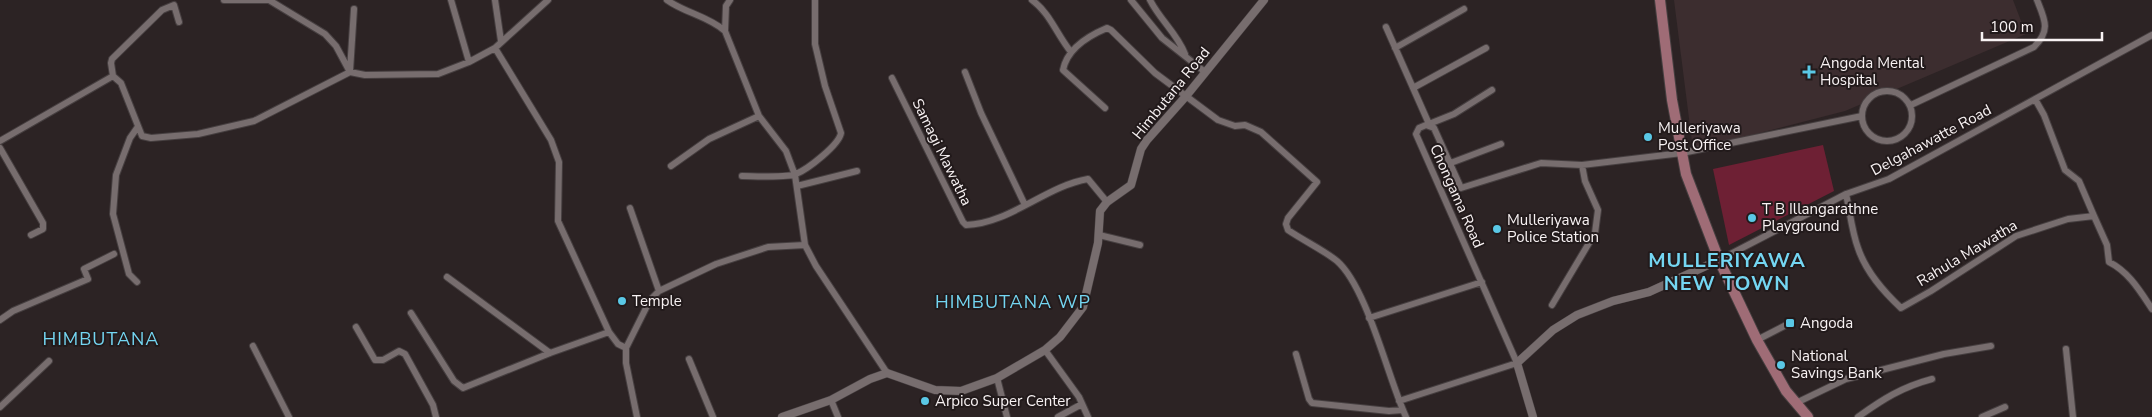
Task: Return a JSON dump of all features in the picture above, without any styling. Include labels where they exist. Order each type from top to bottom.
[{"type":"main road","points":[[1660,0],[1672,100],[1686,174],[1719,260],[1757,340],[1786,391],[1808,417]]},
{"type":"street","points":[[224,0],[269,0],[325,34],[336,46],[350,72]]},
{"type":"street","points":[[451,0],[468,62]]},
{"type":"street","points":[[495,0],[501,41]]},
{"type":"street","points":[[179,22],[174,5],[162,10],[112,59],[113,76],[121,83],[137,128],[142,136],[150,138],[198,134],[254,121],[350,72],[365,75],[438,74],[468,62],[494,48],[548,0]]},
{"type":"street","points":[[667,0],[676,6],[715,22],[724,32],[759,116],[786,151],[795,174],[805,245],[816,266],[887,373],[935,390],[960,391],[997,378],[1045,350],[1060,337],[1084,307],[1099,236],[1100,211],[1106,202]]},
{"type":"street","points":[[724,32],[726,6],[730,0]]},
{"type":"street","points":[[742,176],[795,174],[835,146],[840,139],[841,133],[825,86],[815,44],[815,0]]},
{"type":"street","points":[[1032,0],[1043,8],[1061,40],[1071,52]]},
{"type":"street","points":[[1132,0],[1162,38],[1205,72]]},
{"type":"street","points":[[1150,0],[1155,10],[1180,40],[1185,55]]},
{"type":"street","name":"Himbutana Road","points":[[1106,202],[1131,185],[1141,149],[1147,140],[1187,95],[1264,0]]},
{"type":"street","points":[[1911,105],[2034,47],[2046,30],[2037,0]]},
{"type":"street","points":[[350,72],[354,9]]},
{"type":"street","points":[[1395,48],[1464,9]]},
{"type":"street","points":[[1386,27],[1432,126],[1492,90]]},
{"type":"street","points":[[1105,108],[1063,70],[1071,52],[1088,36],[1107,28],[1155,73],[1187,95],[1218,120],[1235,126],[1245,125],[1261,132],[1317,182],[1288,218],[1286,224],[1288,230],[1337,261],[1351,277],[1369,318],[1406,417]]},
{"type":"street","name":"Delgahawatte Road","points":[[1719,260],[1846,194],[1889,179],[2152,35]]},
{"type":"street","points":[[494,48],[554,148],[559,162],[558,220],[609,332],[618,344],[626,348]]},
{"type":"street","points":[[1414,88],[1486,48]]},
{"type":"street","points":[[966,72],[981,113],[1025,205]]},
{"type":"street","points":[[0,141],[113,76]]},
{"type":"street","name":"Samagi Mawatha","points":[[892,78],[962,222],[966,225],[978,225],[1025,205],[1073,181],[1088,179],[1106,202]]},
{"type":"street","points":[[1882,91],[1898,93],[1911,105],[1913,121],[1910,129],[1897,140],[1881,141],[1873,138],[1867,132],[1862,116],[1867,100],[1882,91]]},
{"type":"street","points":[[2035,99],[2044,115],[2065,170],[2079,181],[2107,245],[2109,262],[2120,268],[2132,280],[2152,309]]},
{"type":"street","points":[[671,166],[709,139],[759,116]]},
{"type":"street","name":"Chongama Road","points":[[1517,363],[1416,134],[1419,128],[1426,125],[1432,126],[1448,164],[1461,188],[1541,163],[1582,165],[1682,153],[1862,116]]},
{"type":"street","points":[[137,128],[130,138],[116,176],[113,214],[129,274],[137,282]]},
{"type":"street","points":[[1448,164],[1501,144]]},
{"type":"street","points":[[0,148],[43,223],[43,229],[31,235]]},
{"type":"street","points":[[1552,305],[1596,233],[1598,210],[1586,181],[1582,165]]},
{"type":"street","points":[[797,186],[857,171]]},
{"type":"street","name":"Rahula Mawatha","points":[[1846,194],[1857,248],[1871,274],[1901,308],[1932,291],[2016,236],[2068,219],[2094,216]]},
{"type":"street","points":[[630,208],[659,291]]},
{"type":"street","points":[[1099,236],[1140,245]]},
{"type":"street","points":[[637,417],[626,363],[626,348],[650,300],[659,291],[716,264],[768,247],[805,245]]},
{"type":"street","points":[[0,320],[13,311],[88,279],[84,269],[114,254]]},
{"type":"street","points":[[1399,401],[1517,363],[1553,330],[1577,315],[1613,301],[1649,292],[1719,260]]},
{"type":"street","points":[[447,277],[550,353]]},
{"type":"street","points":[[1369,318],[1482,282]]},
{"type":"street","points":[[411,313],[454,381],[463,388],[550,353],[609,332]]},
{"type":"street","points":[[1757,340],[1790,323]]},
{"type":"street","points":[[356,327],[375,360],[383,360],[399,351],[405,354],[433,405],[436,417]]},
{"type":"street","points":[[253,346],[289,417]]},
{"type":"street","points":[[1796,403],[1846,379],[1944,354],[1991,346]]},
{"type":"street","points":[[2066,349],[2070,369],[2073,417]]},
{"type":"street","points":[[1045,350],[1082,404],[1088,417]]},
{"type":"street","points":[[1296,354],[1309,399],[1312,403],[1390,411],[1402,410]]},
{"type":"street","points":[[689,358],[713,417]]},
{"type":"street","points":[[0,407],[49,361]]},
{"type":"street","points":[[1517,363],[1533,417]]},
{"type":"street","points":[[783,417],[831,400],[870,379],[887,373]]},
{"type":"street","points":[[997,378],[1007,417]]},
{"type":"street","points":[[1858,417],[1909,385],[1932,380]]},
{"type":"street","points":[[831,400],[838,417]]},
{"type":"street","points":[[1058,417],[1082,404]]},
{"type":"street","points":[[1982,417],[2005,407]]},
{"type":"shaded area","name":"Angoda Mental Hospital","points":[[1674,0],[2013,0],[2026,34],[1845,111],[1693,150]]},
{"type":"shaded area","name":"T B Illangarathne Playground","points":[[1823,145],[1834,191],[1729,245],[1713,169]]},
{"type":"place","name":"Angoda Mental Hospital","points":[[1809,72]]},
{"type":"place","name":"Mulleriyawa Post Office","points":[[1648,137]]},
{"type":"place","name":"T B Illangarathne Playground","points":[[1752,218]]},
{"type":"place","name":"Mulleriyawa Police Station","points":[[1497,229]]},
{"type":"place","name":"Temple","points":[[622,301]]},
{"type":"place","name":"Angoda","points":[[1790,323]]},
{"type":"place","name":"National Savings Bank","points":[[1781,365]]},
{"type":"place","name":"Arpico Super Center","points":[[925,401]]},
{"type":"district","name":"MULLERIYAWA NEW TOWN","points":[[1727,272]]},
{"type":"district","name":"HIMBUTANA WP","points":[[1013,302]]},
{"type":"district","name":"HIMBUTANA","points":[[101,339]]}]
